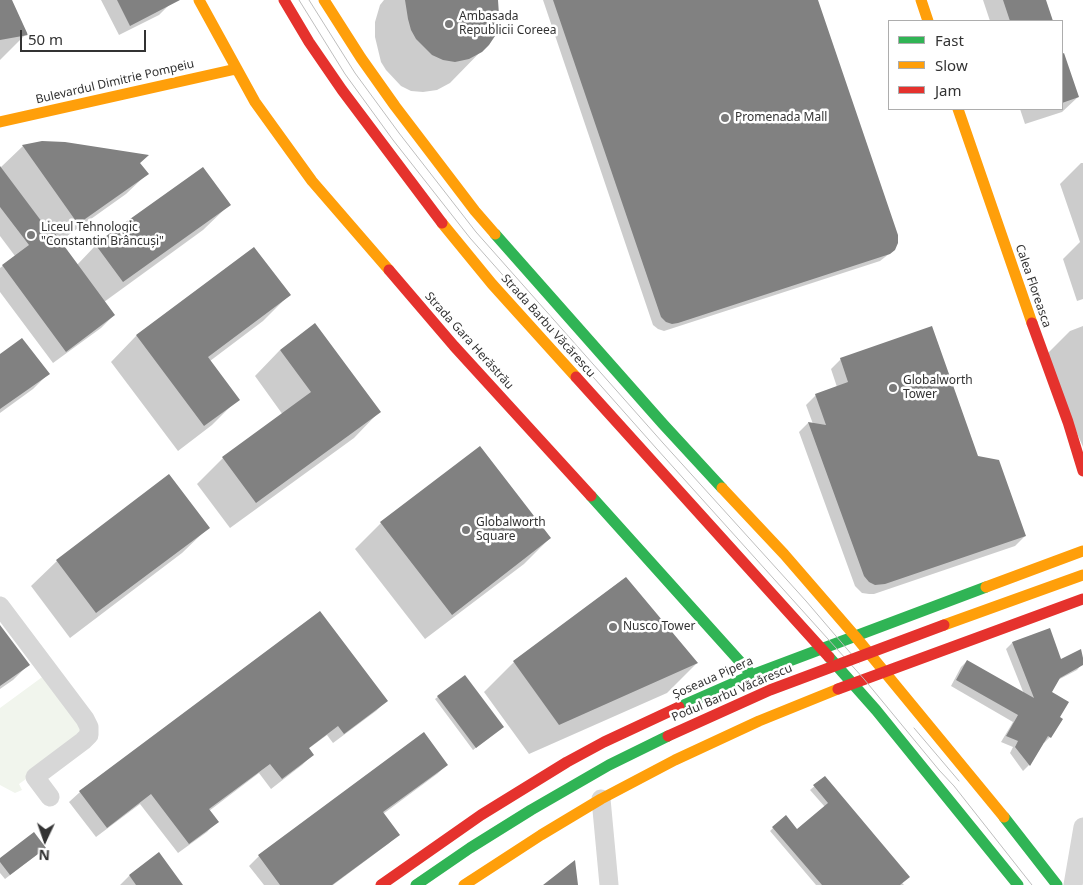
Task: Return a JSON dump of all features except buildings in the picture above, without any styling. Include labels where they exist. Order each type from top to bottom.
[{"type":"main road","name":"Strada Gara Herăstrău","points":[[199,0],[255,102],[299,164],[368,248],[454,346],[752,675]]},
{"type":"main road","name":"Strada Barbu Văcărescu","points":[[284,0],[309,42],[348,98],[454,239],[569,370],[853,683],[1018,885]]},
{"type":"main road","name":"Strada Barbu Văcărescu","points":[[324,0],[361,58],[395,106],[475,212],[663,424],[784,554],[856,636],[1057,885]]},
{"type":"main road","points":[[921,0],[928,20]]},
{"type":"main road","name":"Bulevardul Dimitrie Pompeiu","points":[[0,122],[236,69]]},
{"type":"main road","name":"Calea Floreasca","points":[[958,110],[1068,422],[1083,471]]},
{"type":"main road","name":"Șoseaua Pipera","points":[[381,885],[481,815],[567,762],[604,742],[752,675],[1083,551]]},
{"type":"main road","name":"Podul Barbu Văcărescu","points":[[416,885],[531,810],[609,765],[722,710],[936,628],[1083,575]]},
{"type":"main road","points":[[464,885],[601,799],[674,760],[750,725],[853,683],[1083,599]]},
{"type":"street","points":[[0,606],[89,727],[89,735],[83,741],[35,777],[50,797]]},
{"type":"street","points":[[601,799],[609,885]]},
{"type":"street","points":[[1073,885],[1083,827]]},
{"type":"shaded area","points":[[45,675],[81,720],[83,738],[19,784],[22,790],[15,793],[0,785],[0,708]]},
{"type":"tram line","points":[[299,0],[345,74],[393,140],[470,238],[864,679],[954,786],[1032,885]]},
{"type":"tram line","points":[[309,0],[355,73],[476,232],[806,601],[859,663]]},
{"type":"tram line","points":[[914,728],[959,781]]},
{"type":"traffic: fast","points":[[495,234],[722,488]]},
{"type":"traffic: fast","points":[[591,496],[752,675]]},
{"type":"traffic: fast","points":[[679,707],[752,675],[986,587]]},
{"type":"traffic: fast","points":[[829,657],[876,710],[1018,885]]},
{"type":"traffic: fast","points":[[416,885],[531,810],[609,765],[668,736]]},
{"type":"traffic: fast","points":[[1004,817],[1057,885]]},
{"type":"traffic: slow","points":[[199,0],[255,102],[312,181],[389,270]]},
{"type":"traffic: slow","points":[[324,0],[361,58],[395,106],[475,211],[495,234]]},
{"type":"traffic: slow","points":[[921,0],[928,20]]},
{"type":"traffic: slow","points":[[0,122],[236,69]]},
{"type":"traffic: slow","points":[[958,110],[1032,323]]},
{"type":"traffic: slow","points":[[442,223],[492,284],[576,377]]},
{"type":"traffic: slow","points":[[722,488],[784,554],[855,636],[1004,817]]},
{"type":"traffic: slow","points":[[986,587],[1083,551]]},
{"type":"traffic: slow","points":[[944,625],[1083,575]]},
{"type":"traffic: slow","points":[[464,885],[601,799],[675,760],[759,721],[838,689]]},
{"type":"traffic: jam","points":[[284,0],[309,42],[342,90],[442,223]]},
{"type":"traffic: jam","points":[[389,270],[454,346],[591,496]]},
{"type":"traffic: jam","points":[[1032,323],[1068,422],[1083,471]]},
{"type":"traffic: jam","points":[[576,377],[829,657]]},
{"type":"traffic: jam","points":[[838,689],[1083,599]]},
{"type":"traffic: jam","points":[[668,736],[770,690],[944,625]]},
{"type":"traffic: jam","points":[[381,885],[481,815],[567,762],[604,742],[679,707]]},
{"type":"place","name":"Ambasada Republicii Coreea","points":[[449,24]]},
{"type":"place","name":"Promenada Mall","points":[[725,118]]},
{"type":"place","name":"Liceul Tehnologic \"Constantin Brâncuși\"","points":[[31,235]]},
{"type":"place","name":"Globalworth Tower","points":[[893,388]]},
{"type":"place","name":"Globalworth Square","points":[[466,530]]},
{"type":"place","name":"Nusco Tower","points":[[613,627]]}]
